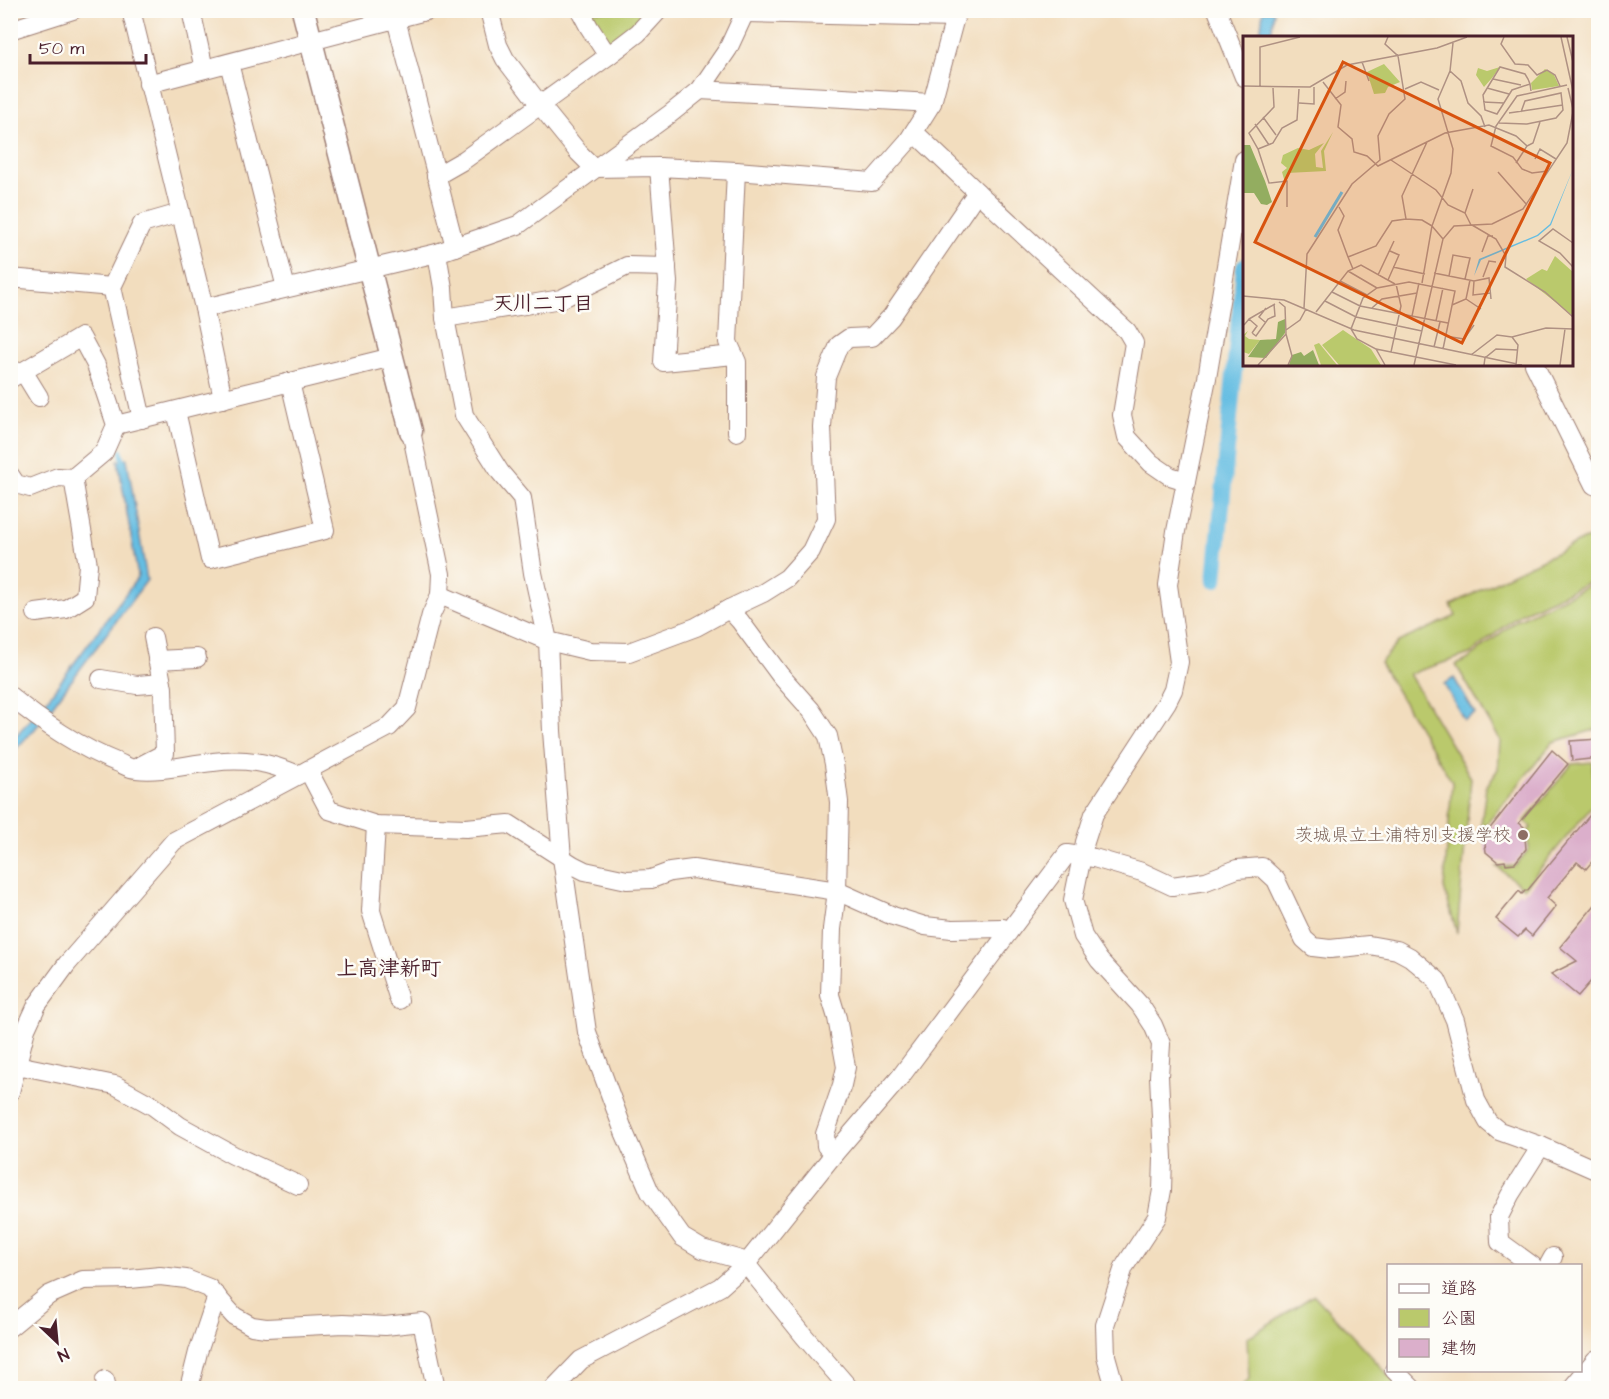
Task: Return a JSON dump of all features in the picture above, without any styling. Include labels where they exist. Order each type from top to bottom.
[{"type":"main road","points":[[1577,1389],[1599,1363]]},
{"type":"street","points":[[10,30],[73,10]]},
{"type":"street","points":[[131,10],[204,308],[223,399]]},
{"type":"street","points":[[191,10],[204,69]]},
{"type":"street","points":[[10,1092],[26,1029],[37,1005],[67,964],[174,841],[388,727],[407,708],[431,615],[441,596],[441,574],[411,431],[303,10]]},
{"type":"street","points":[[148,84],[429,10]]},
{"type":"street","points":[[204,308],[437,253],[518,225],[594,168],[670,114],[700,90],[728,49],[745,12],[956,14],[932,103],[909,141],[873,182],[659,167],[594,168],[579,153],[505,59],[498,45],[489,10]]},
{"type":"street","points":[[580,10],[608,56]]},
{"type":"street","points":[[436,176],[464,160],[608,56],[638,33],[659,10]]},
{"type":"street","points":[[1217,10],[1243,71]]},
{"type":"street","points":[[396,19],[455,247]]},
{"type":"street","points":[[229,63],[286,288]]},
{"type":"street","points":[[700,90],[932,103]]},
{"type":"street","points":[[914,132],[1127,331],[1134,343],[1122,415],[1127,436],[1151,463],[1170,476],[1186,481]]},
{"type":"street","points":[[659,167],[668,282],[663,362],[734,355]]},
{"type":"street","points":[[736,171],[728,342],[737,362],[737,432]]},
{"type":"street","points":[[1115,1389],[1106,1356],[1105,1325],[1124,1267],[1157,1217],[1162,1190],[1163,1158],[1159,1076],[1161,1044],[1153,1025],[1140,1005],[1099,960],[1083,936],[1073,900],[1082,855],[1095,814],[1173,690],[1179,662],[1168,585],[1243,171]]},
{"type":"street","points":[[441,596],[548,642],[590,651],[629,652],[696,627],[763,593],[787,578],[811,551],[826,519],[822,427],[826,377],[839,345],[849,338],[872,337],[891,317],[977,192]]},
{"type":"street","points":[[142,419],[112,287],[142,224],[180,213]]},
{"type":"street","points":[[437,253],[445,318],[464,415],[500,472],[522,498],[532,573],[548,642],[562,858],[587,1032],[624,1132],[650,1192],[682,1237],[702,1249],[741,1260],[746,1264],[849,1389]]},
{"type":"street","points":[[445,318],[561,299],[627,266],[667,267]]},
{"type":"street","points":[[10,278],[112,287]]},
{"type":"street","points":[[10,475],[16,484],[30,488],[58,477],[73,478],[104,452],[116,425],[96,365],[81,337],[17,375],[39,397]]},
{"type":"street","points":[[116,425],[392,357]]},
{"type":"street","points":[[1535,366],[1594,485],[1599,484]]},
{"type":"street","points":[[176,411],[210,559],[325,530],[290,382]]},
{"type":"street","points":[[36,613],[66,609],[85,597],[88,565],[73,478]]},
{"type":"street","points":[[729,609],[780,675],[811,710],[828,736],[834,764],[839,802],[837,891],[832,929],[830,995],[837,1018],[846,1067],[825,1134],[826,1146],[834,1154]]},
{"type":"street","points":[[134,769],[165,753],[162,683],[153,637]]},
{"type":"street","points":[[157,660],[197,658]]},
{"type":"street","points":[[101,679],[137,686],[162,683]]},
{"type":"street","points":[[10,696],[32,715],[106,758],[134,769],[160,769],[215,761],[253,760],[303,773],[329,810],[376,825],[466,828],[509,824],[585,871],[627,880],[651,879],[670,872],[693,869],[837,891],[894,916],[925,926],[952,929],[1003,928],[1009,931]]},
{"type":"street","points":[[376,825],[371,911],[399,1000]]},
{"type":"street","points":[[554,1389],[581,1360],[720,1287],[746,1264],[834,1154],[901,1076],[1067,854],[1082,855],[1142,872],[1172,886],[1206,881],[1237,869],[1262,867],[1276,880],[1304,939],[1313,947],[1329,949],[1369,945],[1397,950],[1410,957],[1437,980],[1455,1020],[1476,1100],[1488,1122],[1499,1131],[1599,1171]]},
{"type":"street","points":[[17,1065],[115,1085],[153,1106],[180,1126],[233,1155],[298,1185]]},
{"type":"street","points":[[1530,1264],[1500,1242],[1499,1217],[1541,1146]]},
{"type":"street","points":[[10,1327],[49,1296],[83,1280],[160,1276],[186,1279],[209,1288],[234,1316],[252,1326],[266,1328],[342,1323],[385,1326],[422,1322],[436,1389]]},
{"type":"street","points":[[189,1389],[198,1352],[217,1296]]},
{"type":"street","points":[[1395,1372],[1412,1389]]},
{"type":"green space","points":[[586,11],[652,11],[643,22],[607,45]]},
{"type":"green space","points":[[1598,536],[1598,578],[1520,614],[1470,654],[1409,674],[1471,778],[1457,933],[1444,888],[1452,782],[1380,663],[1398,642],[1456,616],[1451,605],[1583,540]]},
{"type":"green space","points":[[1598,581],[1598,729],[1553,742],[1480,832],[1486,787],[1498,769],[1500,740],[1456,665],[1467,660],[1517,620]]},
{"type":"green space","points":[[1592,762],[1595,803],[1524,888],[1497,867],[1515,866],[1529,849],[1527,833],[1531,827],[1525,821],[1572,764]]},
{"type":"green space","points":[[1314,1295],[1401,1388],[1240,1388],[1249,1379],[1247,1338]]},
{"type":"water","points":[[1263,11],[1274,11],[1271,36],[1260,36]]},
{"type":"water","points":[[127,459],[147,580],[35,729],[11,754],[11,741],[43,705],[138,577],[118,461]]},
{"type":"water","points":[[1454,678],[1475,714],[1464,720],[1444,684]]},
{"type":"building","points":[[1599,739],[1599,758],[1572,761],[1570,741]]},
{"type":"building","points":[[1552,750],[1568,764],[1519,823],[1524,827],[1526,849],[1515,863],[1498,862],[1486,852],[1484,836]]},
{"type":"building","points":[[1599,804],[1599,853],[1586,869],[1577,862],[1547,898],[1556,906],[1532,936],[1525,930],[1518,937],[1496,919],[1519,891],[1522,894],[1527,891]]},
{"type":"building","points":[[1599,900],[1599,972],[1578,996],[1551,974],[1577,961],[1560,947]]},
{"type":"waterway","points":[[1215,580],[1243,277]]},
{"type":"waterway","points":[[121,451],[124,466]]},
{"type":"place","name":"茨城県立土浦特別支援学校","points":[[1523,835]]},
{"type":"district","name":"天川二丁目","points":[[543,304]]},
{"type":"district","name":"上高津新町","points":[[389,968]]}]
